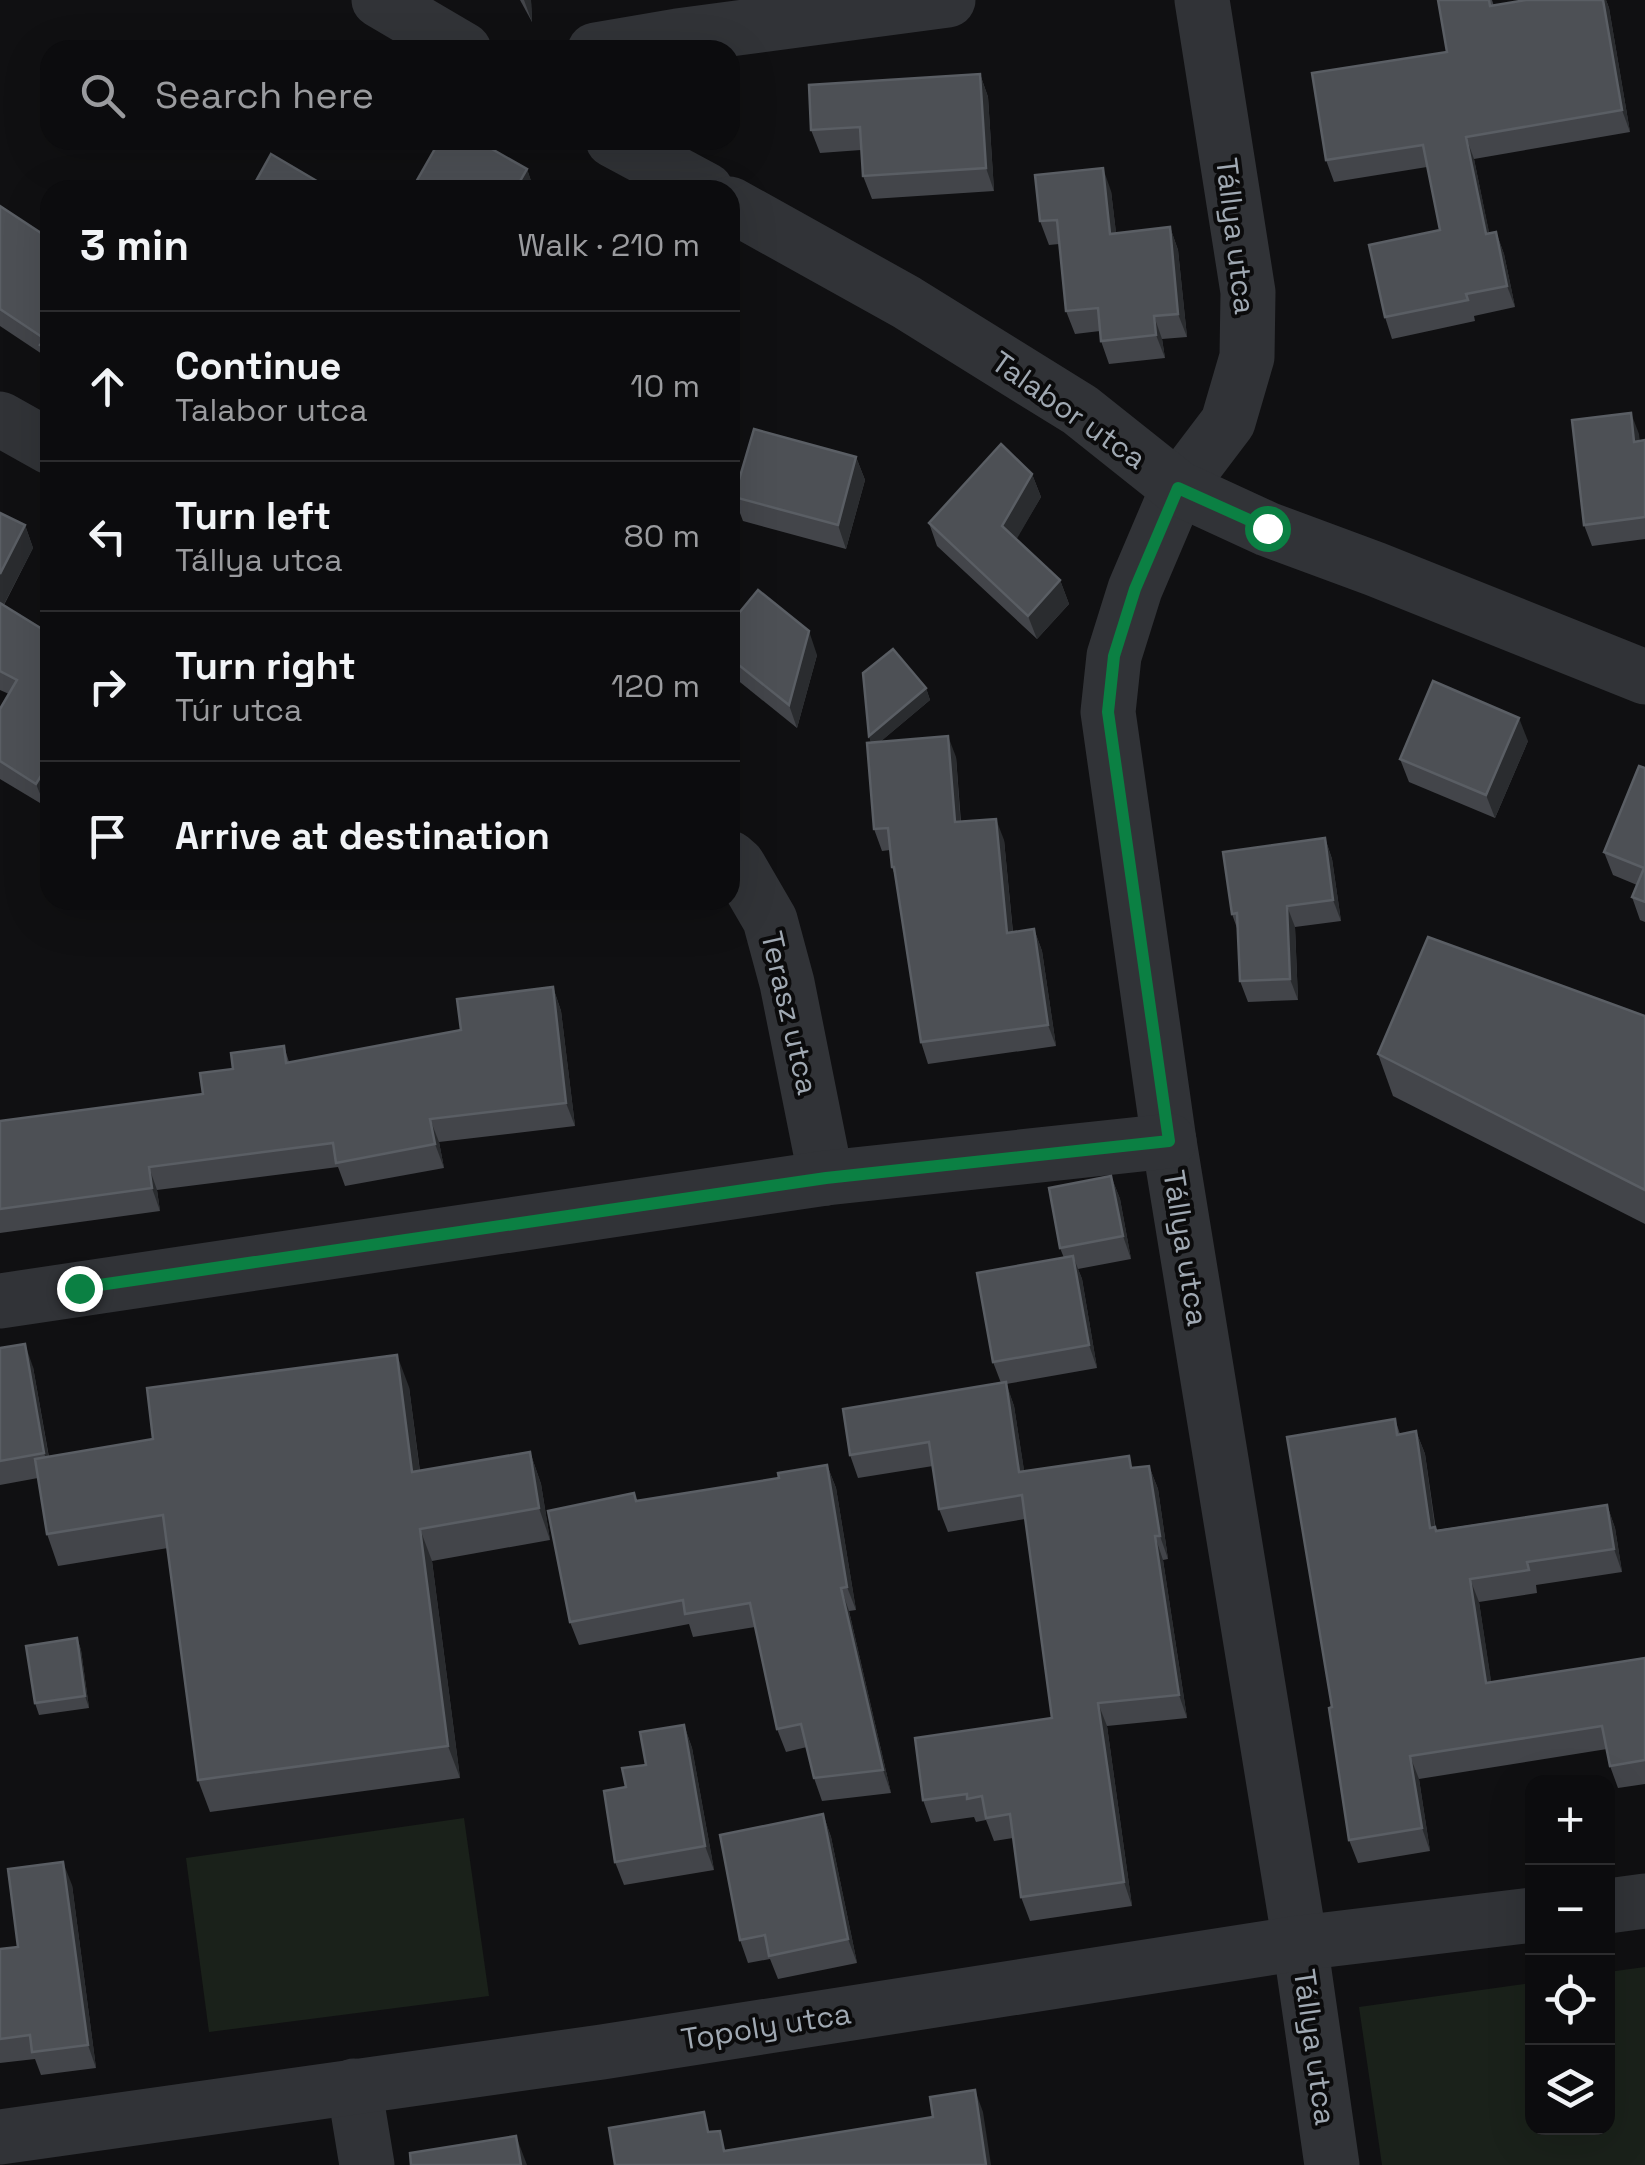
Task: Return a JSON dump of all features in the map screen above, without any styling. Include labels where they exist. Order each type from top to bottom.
[{"type":"street","points":[[379,0],[447,40]]},
{"type":"street","points":[[634,40],[676,29],[948,0]]},
{"type":"street","name":"Tállya utca","points":[[1202,0],[1248,292],[1248,358],[1228,422],[1178,488],[1135,589],[1114,656],[1108,712],[1169,1141],[1300,1944],[1332,2165]]},
{"type":"street","points":[[640,150],[686,167]]},
{"type":"street","name":"Talabor utca","points":[[740,210],[906,302],[1080,410],[1178,488],[1267,528],[1634,658]]},
{"type":"street","points":[[0,419],[40,441]]},
{"type":"street","name":"Terasz utca","points":[[740,868],[770,920],[787,983],[826,1178]]},
{"type":"street","points":[[0,1301],[826,1178],[1169,1141]]},
{"type":"street","points":[[1615,1905],[1645,1901]]},
{"type":"street","name":"Topoly utca","points":[[0,2137],[602,2052],[1300,1944],[1525,1916]]},
{"type":"street","points":[[354,2086],[368,2165]]},
{"type":"shaded area","points":[[464,1818],[489,1996],[209,2032],[186,1858]]},
{"type":"shaded area","points":[[1645,1967],[1645,2165],[1382,2165],[1359,2007],[1525,1984],[1525,2135],[1615,2135],[1615,1971]]},
{"type":"building","points":[[1438,0],[1489,0],[1490,6],[1526,0],[1603,0],[1622,110],[1466,137],[1486,234],[1496,232],[1507,286],[1466,294],[1468,300],[1385,317],[1369,245],[1440,230],[1423,145],[1326,160],[1312,73],[1447,52]]},
{"type":"building","points":[[980,74],[986,168],[863,176],[860,127],[811,130],[809,85]]},
{"type":"building","points":[[434,150],[494,150],[527,169],[521,180],[417,180]]},
{"type":"building","points":[[271,154],[315,180],[257,180]]},
{"type":"building","points":[[1103,168],[1110,234],[1170,227],[1178,314],[1154,316],[1156,335],[1101,341],[1098,308],[1066,311],[1057,220],[1040,221],[1035,175]]},
{"type":"building","points":[[0,206],[40,232],[40,336],[0,309]]},
{"type":"building","points":[[1631,413],[1634,442],[1645,440],[1645,517],[1584,525],[1572,420]]},
{"type":"building","points":[[754,429],[856,457],[838,525],[740,499],[740,477]]},
{"type":"building","points":[[1001,444],[1032,474],[1002,526],[1060,580],[1028,616],[929,523]]},
{"type":"building","points":[[0,513],[25,525],[0,574]]},
{"type":"building","points":[[758,590],[809,631],[789,705],[740,666],[740,612]]},
{"type":"building","points":[[0,603],[40,628],[40,777],[36,784],[0,761],[0,709],[17,680],[0,671]]},
{"type":"building","points":[[893,649],[926,688],[869,736],[863,673]]},
{"type":"building","points":[[1433,681],[1519,718],[1486,795],[1400,759]]},
{"type":"building","points":[[948,736],[955,822],[996,819],[1007,933],[1034,929],[1048,1025],[921,1042],[888,828],[874,829],[867,743]]},
{"type":"building","points":[[1639,766],[1645,768],[1645,902],[1632,897],[1644,868],[1604,852]]},
{"type":"building","points":[[1325,838],[1333,900],[1287,906],[1290,979],[1240,981],[1237,913],[1232,914],[1223,852]]},
{"type":"building","points":[[1428,937],[1645,1016],[1645,1190],[1378,1054]]},
{"type":"building","points":[[553,987],[566,1103],[430,1119],[435,1144],[336,1163],[333,1143],[149,1167],[152,1188],[0,1209],[0,1121],[203,1094],[200,1073],[233,1069],[231,1053],[284,1046],[286,1063],[461,1030],[457,999]]},
{"type":"building","points":[[1111,1176],[1123,1236],[1060,1248],[1049,1188]]},
{"type":"building","points":[[1073,1256],[1089,1345],[993,1362],[977,1273]]},
{"type":"building","points":[[25,1344],[44,1453],[0,1461],[0,1348]]},
{"type":"building","points":[[397,1355],[412,1472],[530,1452],[539,1508],[420,1529],[448,1746],[198,1780],[163,1515],[47,1534],[35,1459],[153,1439],[147,1388]]},
{"type":"building","points":[[1006,1382],[1019,1472],[1129,1456],[1131,1468],[1149,1466],[1160,1536],[1155,1536],[1179,1695],[1098,1703],[1124,1882],[1021,1897],[1010,1814],[986,1818],[982,1796],[967,1799],[967,1794],[923,1800],[915,1738],[1052,1718],[1022,1495],[939,1509],[929,1442],[850,1455],[843,1409]]},
{"type":"building","points":[[1395,1419],[1397,1435],[1416,1431],[1430,1528],[1435,1527],[1436,1531],[1607,1505],[1614,1549],[1527,1562],[1529,1570],[1470,1579],[1486,1683],[1645,1658],[1645,1760],[1610,1766],[1602,1726],[1410,1756],[1422,1828],[1349,1840],[1329,1708],[1332,1707],[1287,1437]]},
{"type":"building","points":[[827,1465],[847,1587],[841,1588],[883,1770],[814,1778],[801,1724],[777,1729],[750,1603],[685,1614],[683,1600],[570,1622],[548,1511],[634,1493],[636,1501],[779,1478],[778,1473]]},
{"type":"building","points":[[77,1638],[85,1696],[35,1703],[26,1646]]},
{"type":"building","points":[[684,1725],[705,1846],[615,1862],[604,1791],[626,1787],[622,1768],[646,1765],[640,1732]]},
{"type":"building","points":[[823,1814],[848,1939],[769,1956],[765,1935],[740,1940],[720,1835]]},
{"type":"building","points":[[63,1862],[88,2045],[32,2052],[30,2035],[0,2039],[0,1949],[18,1947],[8,1869]]},
{"type":"building","points":[[975,2090],[986,2165],[615,2165],[609,2128],[704,2112],[708,2132],[720,2131],[724,2151],[933,2117],[930,2097]]},
{"type":"building","points":[[516,2136],[521,2165],[411,2165],[410,2153]]},
{"type":"route","points":[[79,1288],[826,1178],[1169,1141],[1108,712],[1114,656],[1135,589],[1178,488],[1267,528]]}]
